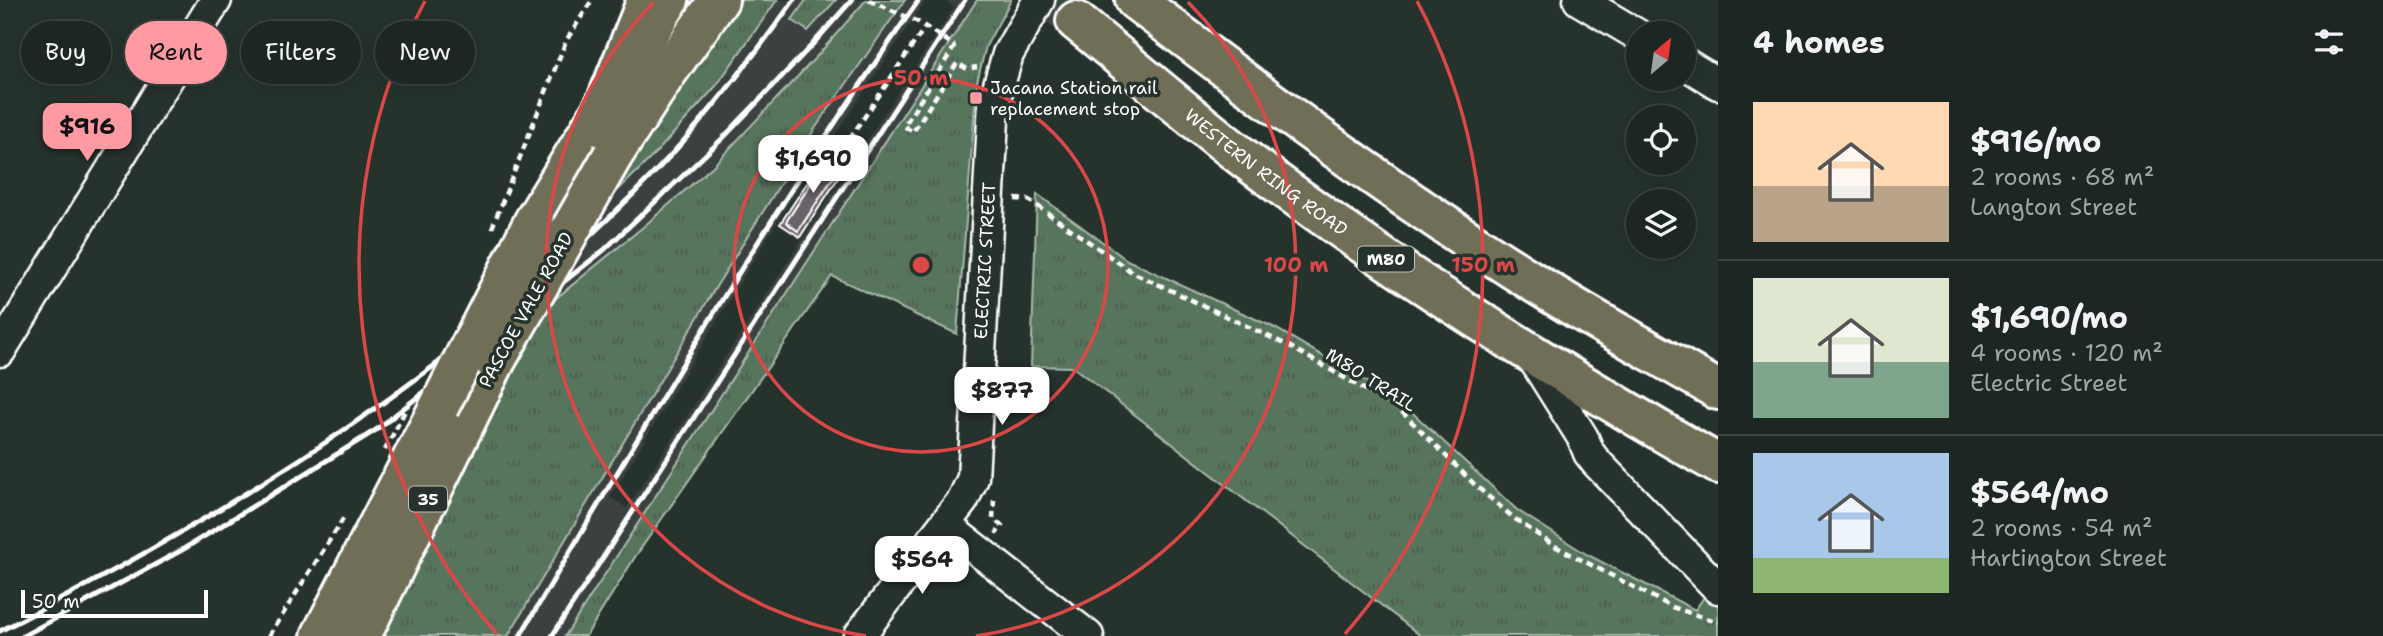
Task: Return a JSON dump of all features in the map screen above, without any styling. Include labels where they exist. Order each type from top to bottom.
[{"type":"main road","points":[[607,100],[647,0]]},
{"type":"main road","name":"PASCOE VALE ROAD","points":[[321,636],[534,221],[668,0]]},
{"type":"main road","name":"PASCOE VALE ROAD","points":[[360,636],[495,362],[613,155],[719,0]]},
{"type":"main road","points":[[1135,0],[1255,91],[1519,273],[1718,390]]},
{"type":"main road","name":"WESTERN RING ROAD","points":[[1076,21],[1248,160],[1348,233],[1529,352],[1718,464]]},
{"type":"street","points":[[0,351],[216,0]]},
{"type":"street","name":"ELECTRIC STREET","points":[[859,636],[945,524],[973,478],[994,102],[1008,54],[1039,0]]},
{"type":"street","points":[[1579,0],[1626,28]]},
{"type":"street","points":[[1696,70],[1718,84]]},
{"type":"street","points":[[1529,352],[1584,438],[1587,450],[1596,462],[1718,588]]},
{"type":"street","points":[[945,524],[1088,636]]},
{"type":"path","points":[[488,240],[566,41],[592,0]]},
{"type":"path","points":[[869,0],[925,27],[955,46],[904,126],[913,132],[957,63],[967,69]]},
{"type":"path","points":[[843,149],[925,27]]},
{"type":"path","points":[[830,140],[856,157]]},
{"type":"path","name":"M80 TRAIL","points":[[1029,200],[1132,272],[1287,345],[1399,409],[1475,485],[1515,519],[1553,545],[1672,607],[1718,622]]},
{"type":"path","points":[[378,461],[385,450]]},
{"type":"path","points":[[269,636],[350,508]]},
{"type":"shaded area","points":[[777,0],[806,0],[792,20],[808,31],[836,0],[866,0],[713,166],[543,309],[603,205],[655,154],[716,86]]},
{"type":"shaded area","points":[[905,0],[926,0],[784,210],[610,497],[627,508],[954,7],[944,0],[977,0],[565,636],[508,636],[714,290],[814,130]]},
{"type":"green space","points":[[735,0],[777,0],[716,86],[655,154],[603,205]]},
{"type":"green space","points":[[806,0],[836,0],[808,31],[792,20]]},
{"type":"green space","points":[[866,0],[905,0],[814,130],[714,290],[508,636],[380,636],[543,309],[713,166]]},
{"type":"green space","points":[[977,0],[1011,0],[986,46],[977,82],[957,334],[832,276],[635,557],[586,636],[565,636]]},
{"type":"green space","points":[[1037,194],[1127,260],[1275,328],[1401,402],[1517,510],[1586,554],[1695,610],[1718,577],[1718,636],[1421,636],[1073,367],[1031,366]]},
{"type":"building","points":[[837,137],[857,149],[800,237],[780,224]],"holes":[[[827,159],[840,167],[798,231],[786,222]]]},
{"type":"building","points":[[827,159],[840,167],[798,231],[786,222]]},
{"type":"tunnel","points":[[1050,0],[1076,21]]},
{"type":"railway","points":[[0,631],[176,535],[262,483],[428,370],[507,308],[583,242],[674,152],[728,89],[794,0]]},
{"type":"railway","points":[[23,636],[182,550],[376,430],[604,250],[723,138],[852,0]]},
{"type":"railway","points":[[520,636],[664,394],[763,235],[865,77],[919,0]]},
{"type":"railway","points":[[552,636],[965,0]]},
{"type":"place","name":"Jacana Station rail replacement stop","points":[[976,98]]}]
